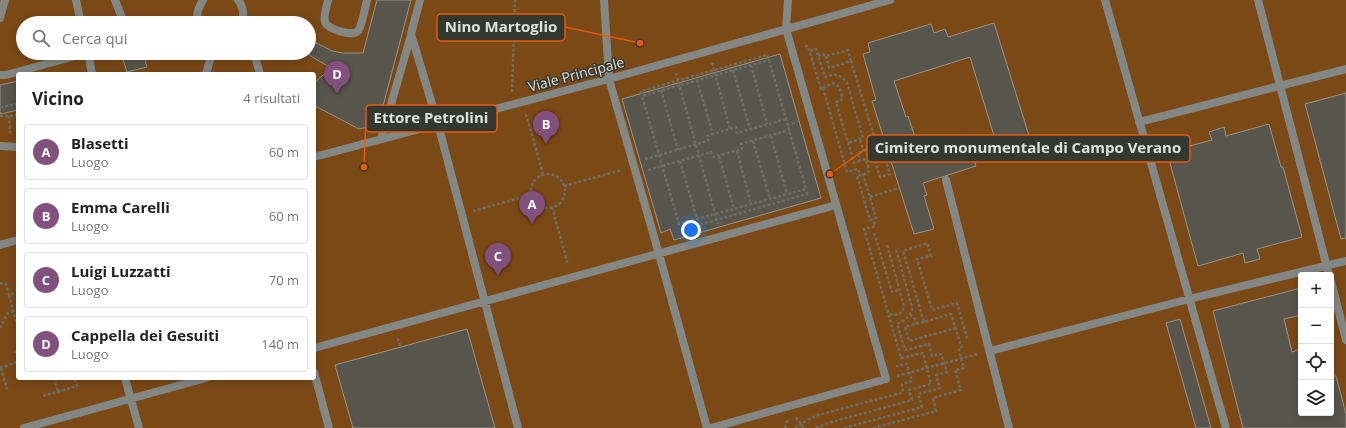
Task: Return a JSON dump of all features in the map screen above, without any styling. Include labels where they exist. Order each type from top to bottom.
[{"type":"lane","points":[[0,18],[5,0]]},
{"type":"lane","points":[[76,0],[79,16]]},
{"type":"lane","points":[[115,0],[121,16]]},
{"type":"lane","points":[[197,16],[199,6],[203,0]]},
{"type":"lane","points":[[238,0],[243,9],[244,16]]},
{"type":"lane","points":[[328,0],[324,18],[326,25],[330,28],[348,33],[354,33],[359,29],[367,0]]},
{"type":"lane","points":[[381,139],[420,0]]},
{"type":"lane","points":[[604,0],[608,79],[659,254],[707,428]]},
{"type":"lane","points":[[711,428],[886,379],[786,29],[788,0]]},
{"type":"lane","name":"Viale Principale","points":[[316,156],[608,79],[890,0]]},
{"type":"lane","points":[[1105,0],[1226,428]]},
{"type":"lane","points":[[1258,0],[1328,272]]},
{"type":"lane","points":[[411,34],[438,124],[518,428]]},
{"type":"lane","points":[[17,72],[61,60]]},
{"type":"lane","points":[[89,60],[92,72]]},
{"type":"lane","points":[[207,72],[210,60]]},
{"type":"lane","points":[[256,60],[259,72]]},
{"type":"lane","points":[[1139,122],[1346,69]]},
{"type":"lane","points":[[0,75],[16,72]]},
{"type":"lane","points":[[0,146],[16,147]]},
{"type":"lane","points":[[946,180],[1009,428]]},
{"type":"lane","points":[[316,347],[836,205]]},
{"type":"lane","points":[[0,244],[16,240]]},
{"type":"lane","points":[[990,351],[1189,299],[1346,261]]},
{"type":"lane","points":[[1334,293],[1346,340]]},
{"type":"lane","points":[[316,379],[329,428]]},
{"type":"lane","points":[[126,380],[139,428]]},
{"type":"lane","points":[[24,428],[199,380]]},
{"type":"path","points":[[512,80],[515,0]]},
{"type":"path","points":[[806,46],[808,46],[810,51],[821,89],[823,88],[848,172],[858,169],[861,175],[867,197],[870,220],[876,218],[867,197],[857,176],[861,175],[868,173],[869,170],[866,159],[854,163],[836,102],[841,101],[842,99],[839,86],[832,83],[823,88]]},
{"type":"path","points":[[810,51],[816,49],[824,77],[836,74],[841,76],[846,81],[863,138],[860,140],[864,152]]},
{"type":"path","points":[[818,56],[822,54],[826,56],[848,50],[873,134],[880,143],[890,174],[880,177],[871,149],[858,153],[860,161]]},
{"type":"path","points":[[763,51],[764,56]]},
{"type":"path","points":[[642,94],[641,91],[660,88],[732,68],[768,55],[768,57]]},
{"type":"path","points":[[826,56],[829,68],[851,61]]},
{"type":"path","points":[[682,235],[680,228],[788,196],[806,189],[769,60],[750,62],[660,88],[642,96],[679,224],[698,222],[752,206],[770,201],[788,196],[807,194],[806,191]]},
{"type":"path","points":[[712,62],[730,129]]},
{"type":"path","points":[[750,62],[768,124]]},
{"type":"path","points":[[732,68],[750,129]]},
{"type":"path","points":[[675,71],[721,237]]},
{"type":"path","points":[[697,78],[713,134]]},
{"type":"path","points":[[660,88],[678,150]]},
{"type":"path","points":[[0,107],[16,104]]},
{"type":"path","points":[[0,116],[16,114]]},
{"type":"path","points":[[9,116],[9,125]]},
{"type":"path","points":[[644,159],[708,141],[707,136],[736,127],[737,133],[786,119]]},
{"type":"path","points":[[528,122],[543,174]]},
{"type":"path","points":[[787,125],[796,122]]},
{"type":"path","points":[[647,170],[711,152],[713,157],[737,151],[742,149],[740,144],[789,130]]},
{"type":"path","points":[[771,136],[788,196]]},
{"type":"path","points":[[848,143],[860,140]]},
{"type":"path","points":[[753,141],[770,201]]},
{"type":"path","points":[[737,151],[752,206]]},
{"type":"path","points":[[719,156],[734,212]]},
{"type":"path","points":[[680,161],[698,222]]},
{"type":"path","points":[[564,186],[615,172]]},
{"type":"path","points":[[543,174],[555,175],[564,186],[564,198],[552,207],[540,207],[532,200],[530,189],[534,179],[543,174]]},
{"type":"path","points":[[867,197],[900,188]]},
{"type":"path","points":[[480,209],[531,195]]},
{"type":"path","points":[[552,207],[567,260]]},
{"type":"path","points":[[874,234],[892,292],[900,290]]},
{"type":"path","points":[[924,322],[903,251],[927,243],[931,256],[917,259],[932,310],[958,303],[968,341]]},
{"type":"path","points":[[887,245],[904,305],[904,310],[896,315],[889,314]]},
{"type":"path","points":[[844,428],[922,407],[918,394],[940,388],[936,375],[947,372],[942,354],[932,356],[929,344],[905,350],[897,324],[910,314],[912,310],[912,303],[896,249]]},
{"type":"path","points":[[0,283],[6,284],[16,322]]},
{"type":"path","points":[[8,295],[16,293]]},
{"type":"path","points":[[0,328],[8,313],[13,311]]},
{"type":"path","points":[[910,314],[916,320],[917,324]]},
{"type":"path","points":[[873,428],[936,411],[933,398],[961,390],[955,370],[964,368],[959,350],[962,349],[956,328],[951,314],[905,327],[909,341],[956,328]]},
{"type":"path","points":[[399,340],[400,347]]},
{"type":"path","points":[[905,374],[977,354]]},
{"type":"path","points":[[7,389],[0,368],[16,363]]},
{"type":"path","points":[[55,380],[58,392]]},
{"type":"path","points":[[43,396],[78,386],[76,380]]},
{"type":"path","points":[[785,428],[788,418]]},
{"type":"path","points":[[801,423],[804,428]]},
{"type":"shaded area","points":[[0,0],[1346,0],[1346,428],[0,428]]},
{"type":"building","points":[[377,0],[411,0],[378,125],[359,129],[316,106],[316,81],[331,68],[316,59],[316,43],[332,51],[343,53],[363,53]]},
{"type":"building","points":[[994,23],[1030,139],[998,149],[970,57],[894,81],[919,149],[965,135],[976,166],[923,183],[927,195],[924,196],[934,229],[914,234],[872,101],[876,100],[863,54],[870,52],[868,43],[931,24],[934,33],[945,29],[948,37]]},
{"type":"building","points":[[780,54],[821,198],[674,240],[670,229],[661,233],[622,99]]},
{"type":"building","points":[[123,60],[145,60],[147,67],[127,72]]},
{"type":"building","points":[[16,81],[16,110],[0,114],[0,85]]},
{"type":"building","points":[[1346,93],[1346,238],[1341,239],[1305,104]]},
{"type":"building","points":[[1269,124],[1281,167],[1283,167],[1302,237],[1257,249],[1260,259],[1245,263],[1243,253],[1198,266],[1167,152],[1212,140],[1209,132],[1224,127],[1226,136]]},
{"type":"building","points":[[1298,289],[1298,316],[1284,319],[1292,352],[1298,350],[1298,416],[1334,416],[1334,376],[1336,376],[1346,414],[1346,428],[1243,428],[1213,311]]},
{"type":"building","points":[[1180,319],[1211,428],[1196,428],[1166,323]]},
{"type":"building","points":[[467,329],[495,428],[353,428],[335,365]]},
{"type":"place","name":"Nino Martoglio","points":[[640,43]]},
{"type":"place","name":"Cappella dei Gesuiti","points":[[337,94]]},
{"type":"place","name":"Emma Carelli","points":[[546,144]]},
{"type":"place","name":"Ettore Petrolini","points":[[364,167]]},
{"type":"place","name":"Cimitero monumentale di Campo Verano","points":[[830,174]]},
{"type":"place","name":"Blasetti","points":[[532,224]]},
{"type":"place","name":"Luigi Luzzatti","points":[[498,276]]}]
